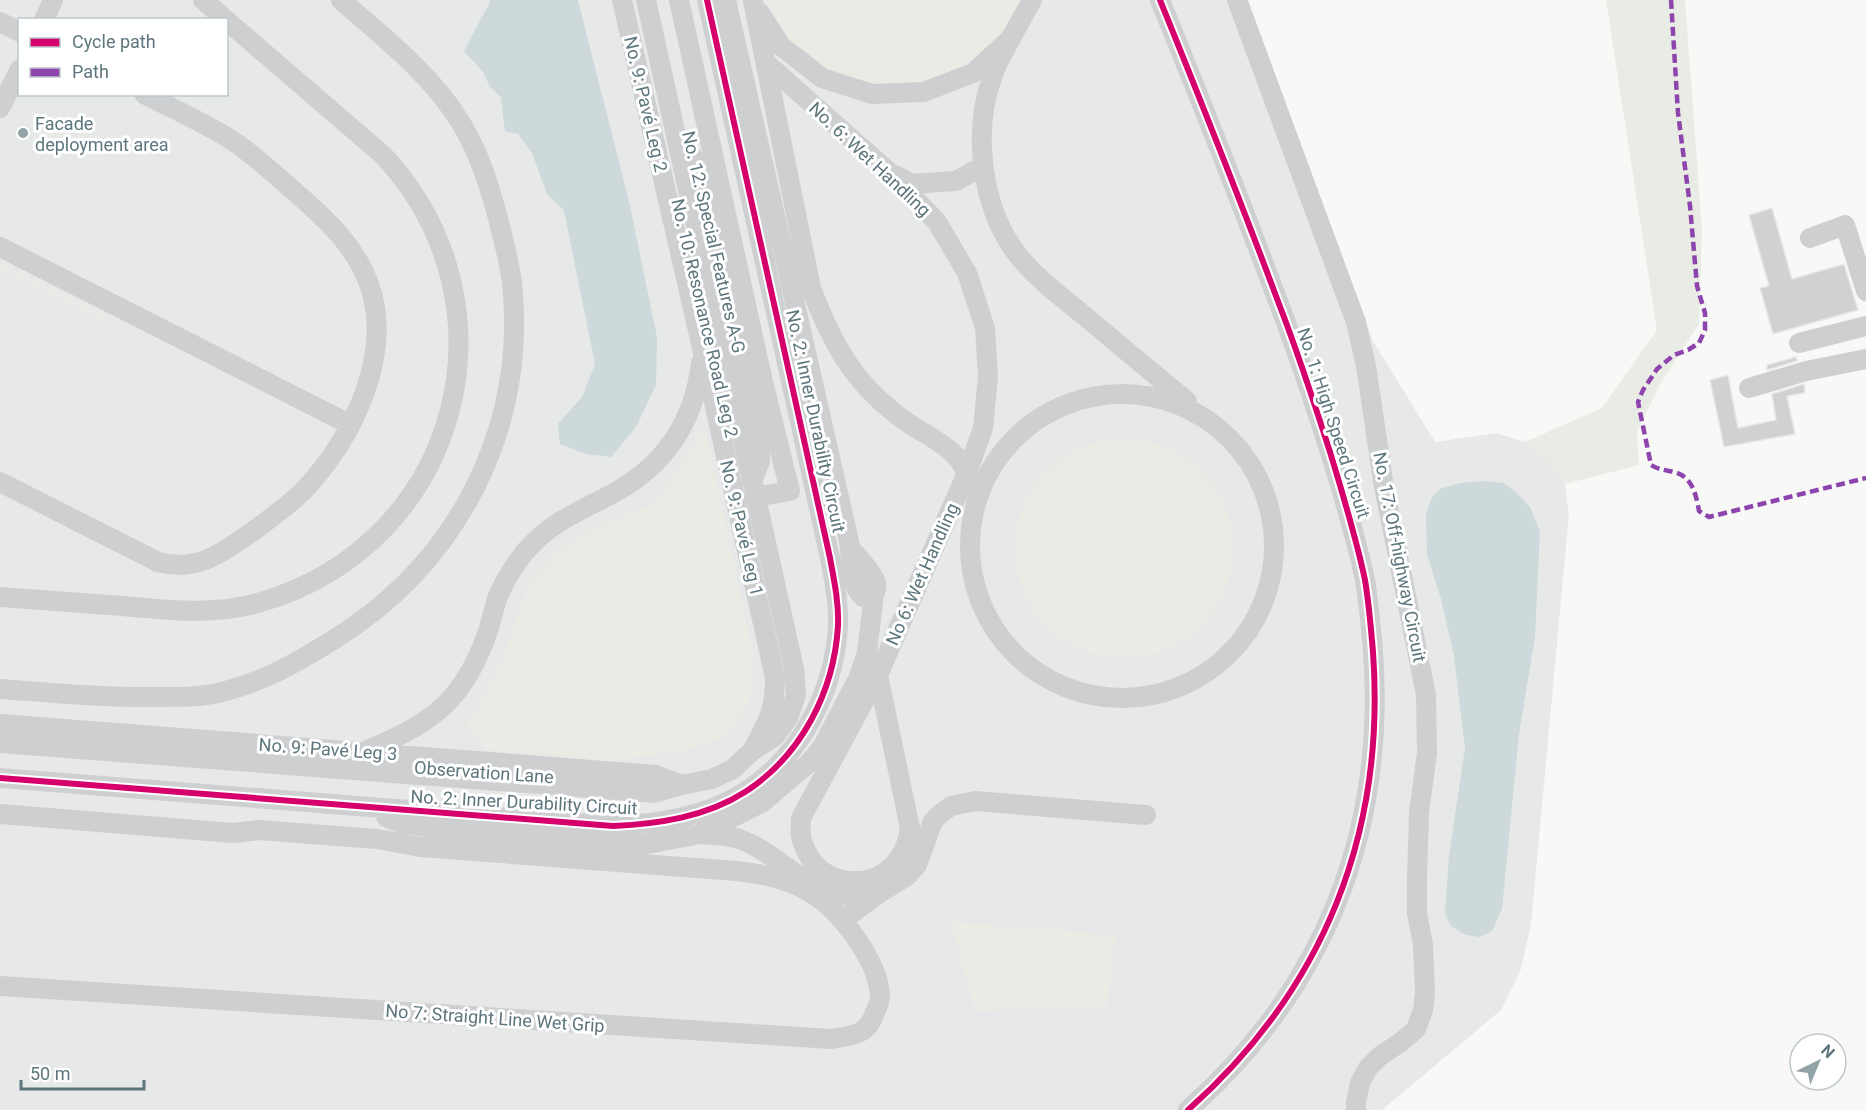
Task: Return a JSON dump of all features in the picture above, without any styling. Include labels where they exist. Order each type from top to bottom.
[{"type":"street","points":[[45,18],[53,0]]},
{"type":"street","points":[[203,0],[223,18]]},
{"type":"street","points":[[0,688],[124,698],[186,697],[224,692],[262,679],[303,659],[354,627],[392,597],[438,546],[477,485],[502,420],[508,395],[513,345],[508,256],[490,188],[469,137],[445,101],[402,55],[341,0]]},
{"type":"street","name":"No. 9: Pavé Leg 2","points":[[622,0],[702,348]]},
{"type":"street","name":"No. 10: Resonance Road Leg 2","points":[[635,0],[771,637]]},
{"type":"street","name":"Observation Lane","points":[[0,735],[654,785],[681,785],[712,779],[733,769],[775,736],[788,718],[796,695],[794,669],[646,0]]},
{"type":"street","name":"No. 12: Special Features A-G","points":[[659,0],[753,407],[760,445],[760,461],[753,490]]},
{"type":"street","points":[[679,0],[763,382],[790,491],[753,490]]},
{"type":"street","name":"No. 2: Inner Durability Circuit","points":[[0,778],[613,826],[644,825],[675,819],[723,803],[744,792],[763,778],[796,742],[811,722],[822,699],[835,652],[838,605],[777,311],[707,0]]},
{"type":"street","points":[[358,807],[400,823],[479,835],[629,845],[700,834],[763,802],[791,780],[823,746],[858,679],[867,652],[874,593],[863,597],[858,592],[853,577],[850,548],[726,0]]},
{"type":"street","points":[[1032,0],[993,74],[985,100],[981,135],[983,166],[990,195],[1002,228],[1017,254],[1041,279],[1212,422]]},
{"type":"street","name":"No. 1: High Speed Circuit","points":[[1160,0],[1289,329],[1341,488],[1365,582],[1375,691],[1372,761],[1367,797],[1360,832],[1340,898],[1304,970],[1268,1024],[1221,1079],[1188,1110]]},
{"type":"street","name":"No. 17: Off-highway Circuit","points":[[1237,0],[1287,142],[1333,256],[1356,322],[1366,366],[1384,487],[1426,695],[1427,753],[1419,813],[1417,879],[1417,913],[1423,945],[1425,992],[1423,1010],[1416,1029],[1368,1068],[1360,1083],[1356,1110]]},
{"type":"street","points":[[753,1],[781,46],[822,78],[872,94],[924,92],[963,77],[972,73],[1011,38]]},
{"type":"street","points":[[753,1],[811,288],[827,329],[849,368],[881,402],[957,457],[967,473]]},
{"type":"street","points":[[0,22],[18,31]]},
{"type":"street","points":[[0,597],[183,611],[227,609],[260,603],[318,578],[361,549],[387,525],[410,498],[436,451],[446,423],[457,373],[459,321],[455,290],[448,265],[429,220],[415,194],[383,155],[228,23]]},
{"type":"street","name":"No. 6: Wet Handling","points":[[766,63],[890,173],[937,222],[967,273],[985,328],[988,377],[983,428],[967,473],[971,517]]},
{"type":"street","points":[[0,108],[18,73]]},
{"type":"street","points":[[0,482],[158,562],[184,566],[205,561],[227,550],[305,489],[324,466],[367,388],[375,360],[375,308],[357,257],[330,224],[264,164],[168,100],[152,96]]},
{"type":"street","points":[[890,173],[912,184],[956,182],[983,166]]},
{"type":"street","points":[[1810,238],[1845,225],[1866,291]]},
{"type":"street","points":[[0,247],[349,424]]},
{"type":"street","points":[[1799,343],[1866,326]]},
{"type":"street","points":[[364,752],[403,735],[427,721],[446,705],[465,683],[479,657],[498,597],[510,572],[543,532],[571,513],[632,483],[656,462],[676,438],[690,410],[697,385],[702,348]]},
{"type":"street","name":"No. 9: Pavé Leg 1","points":[[702,348],[771,637]]},
{"type":"street","points":[[1749,388],[1806,371],[1866,359]]},
{"type":"street","name":"No 6: Wet Handling","points":[[1111,392],[1164,398],[1212,422],[1249,460],[1271,509],[1274,562],[1260,613],[1228,656],[1184,686],[1138,698],[1091,696],[1047,679],[1009,650],[983,610],[969,565],[971,517],[987,472],[1015,435],[1060,405],[1111,392]]},
{"type":"street","name":"No 6: Wet Handling","points":[[878,675],[908,815],[909,842],[901,856],[879,876],[868,881],[855,882],[825,874],[813,863],[801,837],[801,818],[878,675],[967,473]]},
{"type":"street","points":[[753,751],[770,718],[775,700],[771,637]]},
{"type":"street","name":"No. 9: Pavé Leg 3","points":[[0,724],[364,752],[655,784]]},
{"type":"street","points":[[0,743],[681,785]]},
{"type":"street","points":[[843,920],[907,876],[917,865],[933,822],[951,806],[975,801],[1146,815]]},
{"type":"street","name":"No 7: Straight Line Wet Grip","points":[[0,814],[233,833],[259,830],[377,838],[420,847],[765,875],[799,886],[813,894],[843,920],[870,963],[880,996],[873,1018],[864,1030],[850,1036],[831,1039],[0,986]]},
{"type":"street","points":[[908,815],[940,814]]},
{"type":"street","points":[[700,834],[739,839],[831,893],[848,896],[878,894]]},
{"type":"street","points":[[729,837],[741,848],[745,856],[744,864],[736,871]]},
{"type":"shaded area","points":[[0,0],[1248,0],[1372,339],[1435,442],[1496,433],[1525,442],[1551,461],[1565,484],[1569,514],[1531,924],[1521,969],[1501,1010],[1382,1110],[0,1110]]},
{"type":"shaded area","points":[[490,0],[578,0],[630,206],[657,337],[656,385],[636,427],[611,457],[586,454],[560,444],[558,424],[582,397],[595,364],[564,211],[547,194],[532,153],[518,134],[505,131],[501,97],[490,87],[483,72],[464,51]]},
{"type":"shaded area","points":[[765,0],[1021,0],[1003,32],[967,64],[922,82],[874,84],[828,69],[789,39]]},
{"type":"shaded area","points":[[1606,0],[1685,0],[1702,229],[1699,324],[1660,384],[1637,432],[1639,465],[1565,484],[1551,461],[1525,442],[1602,408],[1657,330]]},
{"type":"shaded area","points":[[0,264],[106,317],[104,321],[0,269]]},
{"type":"shaded area","points":[[705,427],[755,664],[748,707],[721,738],[677,752],[605,761],[486,749],[466,729],[499,667],[530,583],[557,554],[588,532],[654,503]]},
{"type":"shaded area","points":[[1113,440],[1135,440],[1156,444],[1176,452],[1193,464],[1209,480],[1221,497],[1229,517],[1233,549],[1229,581],[1221,601],[1209,618],[1193,634],[1176,646],[1156,654],[1135,658],[1113,658],[1092,654],[1072,646],[1055,634],[1039,618],[1027,601],[1019,581],[1015,560],[1015,538],[1019,517],[1027,497],[1039,480],[1055,464],[1072,452],[1092,444]]},
{"type":"shaded area","points":[[1485,481],[1503,483],[1516,492],[1530,507],[1540,531],[1535,637],[1519,734],[1502,909],[1492,931],[1480,937],[1466,935],[1451,926],[1445,914],[1449,856],[1465,748],[1454,656],[1441,599],[1427,554],[1426,514],[1431,499],[1440,489],[1460,483]]},
{"type":"shaded area","points":[[951,922],[1116,935],[1106,1010],[975,1011]]},
{"type":"building","points":[[1772,208],[1792,279],[1844,264],[1858,310],[1773,334],[1760,288],[1769,286],[1749,215]]},
{"type":"building","points":[[1796,357],[1797,361],[1767,370],[1767,365]]},
{"type":"building","points":[[1728,375],[1738,428],[1776,420],[1772,394],[1804,384],[1805,393],[1787,396],[1795,434],[1724,447],[1710,380]]},
{"type":"marked path","points":[[1671,0],[1678,113],[1697,286],[1705,313],[1705,330],[1699,343],[1674,355],[1657,369],[1638,402],[1651,465],[1686,478],[1695,493],[1699,511],[1709,517],[1866,478]]},
{"type":"cycle path","points":[[0,778],[613,826],[681,818],[714,808],[745,792],[783,760],[811,720],[830,675],[838,626],[837,600],[830,558],[707,0]]},
{"type":"cycle path","points":[[1160,0],[1250,228],[1318,415],[1365,580],[1373,652],[1374,719],[1369,783],[1356,845],[1336,903],[1310,960],[1276,1013],[1236,1063],[1188,1110]]},
{"type":"place","name":"Facade deployment area","points":[[23,133]]}]
